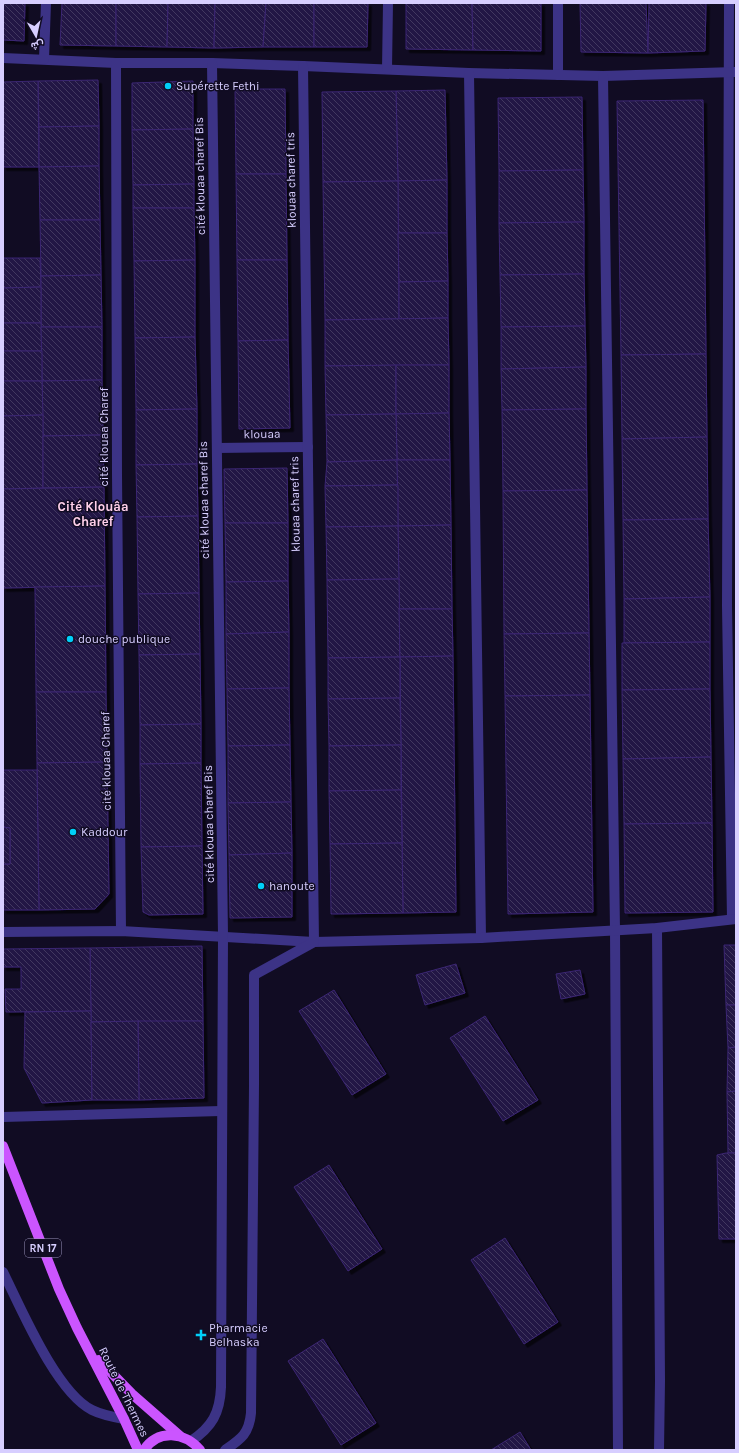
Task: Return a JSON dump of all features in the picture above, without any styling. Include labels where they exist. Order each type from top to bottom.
[{"type":"main road","name":"Route de Thermes","points":[[3,1146],[59,1289],[138,1450]]},
{"type":"main road","name":"Route de Thermes","points":[[87,1347],[110,1373],[180,1436]]},
{"type":"main road","points":[[144,1450],[147,1445],[157,1438],[168,1435],[180,1436],[191,1440],[200,1450]]},
{"type":"street","points":[[44,59],[46,3]]},
{"type":"street","points":[[387,69],[388,3]]},
{"type":"street","points":[[558,3],[558,75]]},
{"type":"street","points":[[3,932],[121,931],[314,942],[481,938],[657,928],[734,919],[731,606],[733,72],[729,3]]},
{"type":"street","points":[[3,58],[116,63],[212,63],[469,73],[603,76],[733,72]]},
{"type":"street","name":"cité klouaa Charef","points":[[116,63],[116,474],[121,931]]},
{"type":"street","name":"cité klouaa charef Bis","points":[[191,1440],[201,1434],[210,1424],[216,1413],[220,1400],[223,936],[212,63]]},
{"type":"street","name":"klouaa charef tris","points":[[303,66],[314,942]]},
{"type":"street","points":[[469,73],[481,938]]},
{"type":"street","points":[[603,76],[615,930],[618,1450]]},
{"type":"street","name":"klouaa","points":[[217,448],[308,447]]},
{"type":"street","points":[[657,928],[660,1373],[659,1450]]},
{"type":"street","points":[[225,1450],[240,1439],[247,1431],[250,1424],[251,1414],[254,975],[314,942]]},
{"type":"street","points":[[3,1117],[221,1111]]},
{"type":"street","points":[[3,1272],[42,1350],[69,1391],[79,1402],[91,1410],[102,1415],[124,1419]]},
{"type":"building","points":[[3,3],[25,3],[24,41],[3,40]]},
{"type":"building","points":[[62,3],[116,3],[116,46],[60,45]]},
{"type":"building","points":[[116,3],[168,3],[167,47],[116,46]]},
{"type":"building","points":[[168,3],[215,3],[214,48],[167,47]]},
{"type":"building","points":[[215,3],[266,3],[263,47],[214,48]]},
{"type":"building","points":[[266,3],[314,3],[314,47],[263,47]]},
{"type":"building","points":[[314,3],[368,3],[367,47],[314,47]]},
{"type":"building","points":[[406,3],[472,3],[473,50],[406,49]]},
{"type":"building","points":[[472,3],[541,3],[541,51],[473,50]]},
{"type":"building","points":[[580,3],[646,3],[648,53],[581,52]]},
{"type":"building","points":[[649,3],[706,3],[705,51],[648,53]]},
{"type":"building","points":[[98,80],[99,126],[39,127],[38,81]]},
{"type":"building","points":[[38,81],[39,167],[3,167],[3,82]]},
{"type":"building","points":[[193,81],[193,129],[132,130],[132,83]]},
{"type":"building","points":[[235,89],[285,89],[286,174],[236,174]]},
{"type":"building","points":[[445,90],[447,180],[398,181],[396,91]]},
{"type":"building","points":[[396,91],[398,181],[323,182],[322,92]]},
{"type":"building","points":[[582,97],[583,170],[499,171],[498,98]]},
{"type":"building","points":[[703,100],[706,354],[621,355],[617,101]]},
{"type":"building","points":[[99,126],[99,166],[39,167],[39,127]]},
{"type":"building","points":[[193,129],[194,184],[133,185],[132,130]]},
{"type":"building","points":[[99,166],[100,220],[40,220],[39,167]]},
{"type":"building","points":[[583,170],[584,222],[499,223],[499,171]]},
{"type":"building","points":[[236,174],[286,174],[287,260],[237,260]]},
{"type":"building","points":[[447,180],[447,233],[398,233],[398,181]]},
{"type":"building","points":[[398,181],[399,319],[325,320],[323,182]]},
{"type":"building","points":[[194,184],[194,208],[133,208],[133,185]]},
{"type":"building","points":[[133,208],[194,208],[195,260],[134,261]]},
{"type":"building","points":[[40,220],[100,220],[101,275],[41,276]]},
{"type":"building","points":[[584,222],[584,274],[500,275],[499,223]]},
{"type":"building","points":[[398,233],[447,233],[448,281],[399,282]]},
{"type":"building","points":[[3,258],[40,258],[41,287],[3,288]]},
{"type":"building","points":[[195,260],[195,337],[135,338],[134,261]]},
{"type":"building","points":[[237,260],[287,260],[288,340],[238,341]]},
{"type":"building","points":[[584,274],[585,326],[501,327],[500,275]]},
{"type":"building","points":[[101,275],[102,327],[41,327],[41,276]]},
{"type":"building","points":[[448,281],[448,318],[399,319],[399,282]]},
{"type":"building","points":[[41,287],[41,323],[3,323],[3,288]]},
{"type":"building","points":[[448,318],[449,365],[325,366],[325,320]]},
{"type":"building","points":[[3,323],[41,323],[42,351],[3,351]]},
{"type":"building","points":[[585,326],[586,367],[501,369],[501,327]]},
{"type":"building","points":[[41,327],[102,327],[102,380],[42,381]]},
{"type":"building","points":[[195,337],[197,409],[136,410],[135,338]]},
{"type":"building","points":[[288,340],[290,428],[239,429],[238,341]]},
{"type":"building","points":[[3,351],[42,351],[42,381],[3,381]]},
{"type":"building","points":[[706,354],[707,437],[622,439],[621,355]]},
{"type":"building","points":[[396,365],[396,414],[326,415],[325,366]]},
{"type":"building","points":[[396,365],[449,365],[449,413],[396,414]]},
{"type":"building","points":[[586,367],[586,409],[502,410],[501,369]]},
{"type":"building","points":[[102,380],[103,435],[43,436],[42,381]]},
{"type":"building","points":[[3,381],[42,381],[43,415],[3,416]]},
{"type":"building","points":[[197,409],[197,464],[136,465],[136,410]]},
{"type":"building","points":[[586,409],[587,490],[503,491],[502,410]]},
{"type":"building","points":[[449,413],[450,460],[397,460],[396,414]]},
{"type":"building","points":[[396,414],[397,460],[327,462],[326,415]]},
{"type":"building","points":[[43,415],[43,488],[3,489],[3,416]]},
{"type":"building","points":[[103,435],[104,487],[43,488],[43,436]]},
{"type":"building","points":[[707,437],[708,519],[623,520],[622,439]]},
{"type":"building","points":[[397,460],[398,485],[325,486],[327,462]]},
{"type":"building","points":[[397,460],[450,460],[451,525],[398,526]]},
{"type":"building","points":[[197,464],[198,516],[137,517],[136,465]]},
{"type":"building","points":[[287,468],[288,523],[225,523],[224,469]]},
{"type":"building","points":[[398,485],[398,526],[326,527],[325,486]]},
{"type":"building","points":[[104,487],[105,586],[3,588],[3,489]]},
{"type":"building","points":[[587,490],[589,633],[504,634],[503,491]]},
{"type":"building","points":[[198,516],[199,593],[138,594],[137,517]]},
{"type":"building","points":[[708,519],[710,597],[624,599],[623,520]]},
{"type":"building","points":[[225,523],[288,523],[288,581],[226,582]]},
{"type":"building","points":[[451,525],[452,609],[399,609],[398,526]]},
{"type":"building","points":[[398,526],[399,579],[327,580],[326,527]]},
{"type":"building","points":[[399,579],[400,657],[328,658],[327,580]]},
{"type":"building","points":[[288,581],[289,632],[226,634],[226,582]]},
{"type":"building","name":"douche publique","points":[[105,586],[106,692],[36,692],[35,587]]},
{"type":"building","points":[[199,593],[200,654],[139,655],[138,594]]},
{"type":"building","points":[[710,597],[710,642],[624,643],[624,599]]},
{"type":"building","points":[[399,609],[452,609],[453,656],[400,657]]},
{"type":"building","points":[[289,632],[289,688],[227,689],[226,634]]},
{"type":"building","points":[[589,633],[590,695],[505,696],[504,634]]},
{"type":"building","points":[[710,642],[710,689],[622,690],[622,643]]},
{"type":"building","points":[[200,654],[201,724],[140,725],[139,655]]},
{"type":"building","points":[[453,656],[456,912],[403,913],[400,657]]},
{"type":"building","points":[[400,657],[400,698],[328,699],[328,658]]},
{"type":"building","points":[[289,688],[290,745],[228,746],[227,689]]},
{"type":"building","points":[[710,689],[711,757],[623,759],[622,690]]},
{"type":"building","points":[[36,692],[106,692],[107,762],[37,763]]},
{"type":"building","points":[[590,695],[593,912],[508,914],[505,696]]},
{"type":"building","points":[[400,698],[401,745],[329,746],[328,699]]},
{"type":"building","points":[[201,724],[201,763],[140,764],[140,725]]},
{"type":"building","points":[[290,745],[291,802],[228,803],[228,746]]},
{"type":"building","points":[[401,745],[401,790],[329,791],[329,746]]},
{"type":"building","points":[[711,757],[712,823],[624,824],[623,759]]},
{"type":"building","name":"Kaddour","points":[[107,762],[109,894],[95,909],[39,910],[37,763]]},
{"type":"building","points":[[201,763],[202,846],[141,847],[140,764]]},
{"type":"building","points":[[3,770],[37,770],[39,910],[3,910],[3,864],[10,864],[10,828],[3,827]]},
{"type":"building","points":[[401,790],[402,843],[330,844],[329,791]]},
{"type":"building","points":[[291,802],[292,853],[229,855],[228,803]]},
{"type":"building","points":[[712,823],[713,912],[625,913],[624,824]]},
{"type":"building","points":[[3,827],[10,828],[10,864],[3,864]]},
{"type":"building","points":[[402,843],[403,913],[331,914],[330,844]]},
{"type":"building","points":[[202,846],[203,914],[149,915],[143,912],[141,847]]},
{"type":"building","name":"hanoute","points":[[292,853],[292,917],[230,918],[229,855]]},
{"type":"building","points":[[724,945],[736,945],[736,1005],[726,1005]]},
{"type":"building","points":[[202,946],[203,1021],[91,1022],[90,948]]},
{"type":"building","points":[[90,948],[91,1011],[6,1012],[5,989],[21,989],[21,967],[3,967],[3,949]]},
{"type":"building","points":[[456,964],[465,993],[425,1005],[416,975]]},
{"type":"building","points":[[580,970],[585,994],[561,999],[556,974]]},
{"type":"building","points":[[334,990],[386,1074],[352,1095],[299,1011]]},
{"type":"building","points":[[726,1005],[736,1005],[736,1047],[728,1048]]},
{"type":"building","points":[[91,1011],[92,1100],[42,1103],[24,1068],[25,1012]]},
{"type":"building","points":[[485,1016],[538,1100],[503,1121],[450,1038]]},
{"type":"building","points":[[138,1021],[203,1021],[204,1098],[139,1100]]},
{"type":"building","points":[[138,1021],[139,1100],[92,1100],[91,1022]]},
{"type":"building","points":[[736,1047],[736,1091],[727,1092],[728,1048]]},
{"type":"building","points":[[736,1091],[736,1153],[728,1153],[727,1092]]},
{"type":"building","points":[[736,1153],[736,1239],[719,1239],[717,1155]]},
{"type":"building","points":[[329,1165],[382,1249],[348,1271],[294,1187]]},
{"type":"building","points":[[505,1238],[558,1322],[524,1344],[471,1260]]},
{"type":"building","points":[[323,1339],[376,1423],[341,1445],[288,1361]]},
{"type":"building","points":[[520,1432],[531,1450],[491,1450]]},
{"type":"place","name":"Supérette Fethi","points":[[168,86]]},
{"type":"place","name":"douche publique","points":[[70,639]]},
{"type":"place","name":"Kaddour","points":[[73,832]]},
{"type":"place","name":"hanoute","points":[[261,886]]},
{"type":"place","name":"Pharmacie Belhaska","points":[[201,1335]]},
{"type":"district","name":"Cité Klouâa Charef","points":[[93,514]]}]
